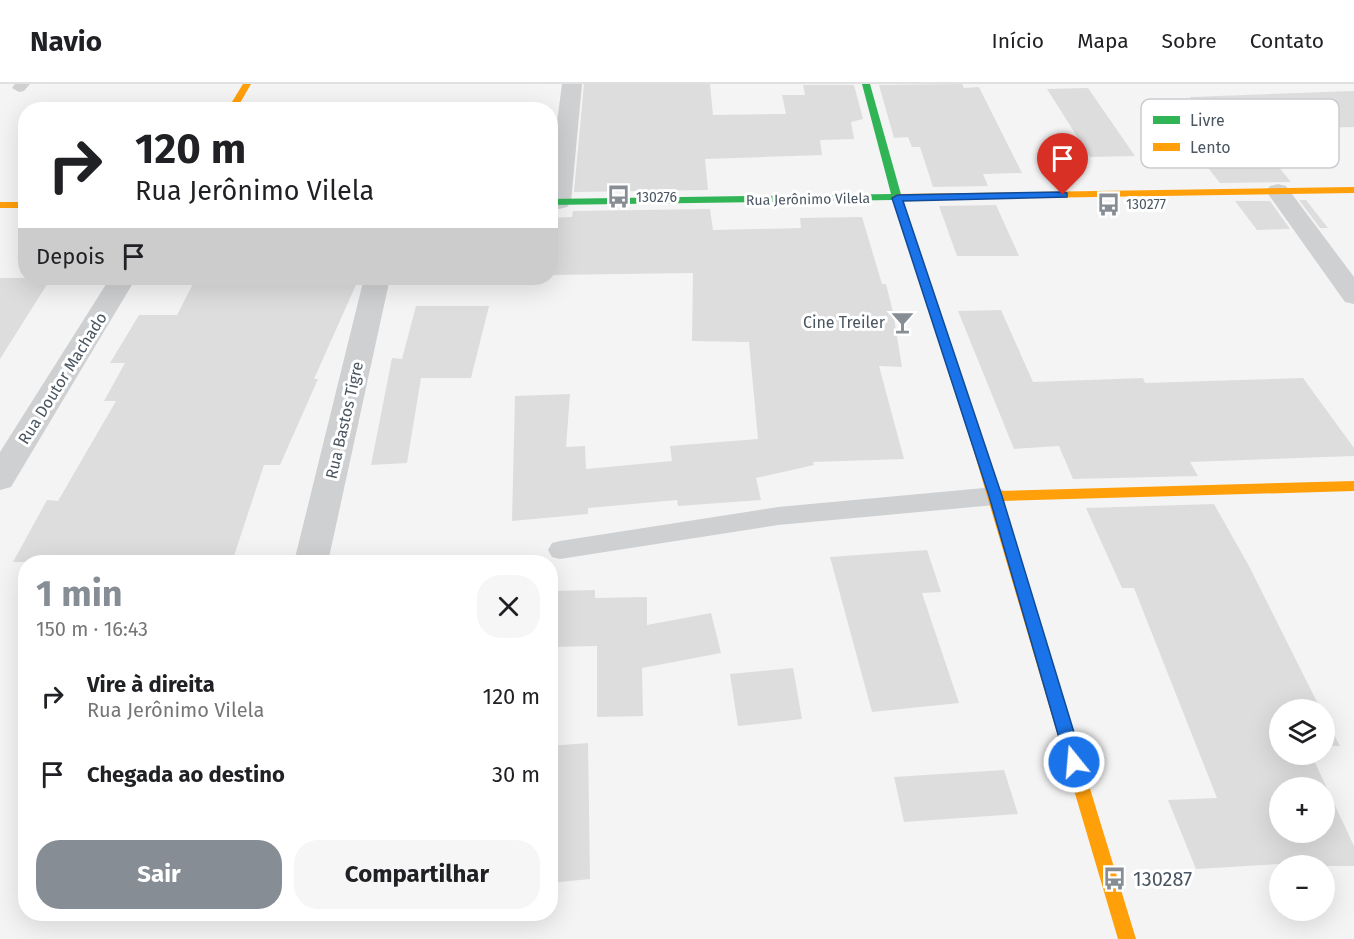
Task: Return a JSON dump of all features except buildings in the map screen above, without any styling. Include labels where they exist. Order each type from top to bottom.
[{"type":"street","points":[[236,102],[248,84]]},
{"type":"street","points":[[558,181],[572,84]]},
{"type":"street","points":[[866,84],[897,198],[995,496],[1127,939]]},
{"type":"street","name":"Rua Jerônimo Vilela","points":[[558,202],[1354,190]]},
{"type":"street","points":[[1278,191],[1354,297]]},
{"type":"street","points":[[0,205],[18,205]]},
{"type":"street","name":"Rua Doutor Machado","points":[[0,478],[119,285]]},
{"type":"street","name":"Rua Bastos Tigre","points":[[313,555],[375,285]]},
{"type":"street","points":[[995,496],[1354,486]]},
{"type":"lane","points":[[560,550],[778,516],[995,496]]},
{"type":"traffic: fast","points":[[866,84],[897,198],[978,445]]},
{"type":"traffic: fast","points":[[558,202],[897,197]]},
{"type":"traffic: slow","points":[[236,102],[247,84]]},
{"type":"traffic: slow","points":[[897,197],[1354,190]]},
{"type":"traffic: slow","points":[[0,205],[18,205]]},
{"type":"traffic: slow","points":[[978,445],[1127,939]]},
{"type":"traffic: slow","points":[[995,496],[1354,486]]},
{"type":"place","name":"130276","points":[[618,197]]},
{"type":"place","name":"130277","points":[[1108,204]]},
{"type":"place","name":"Cine Treiler","points":[[903,322]]},
{"type":"place","name":"130287","points":[[1115,879]]},
{"type":"route","points":[[1063,195],[897,198],[995,496],[1074,762]]}]
